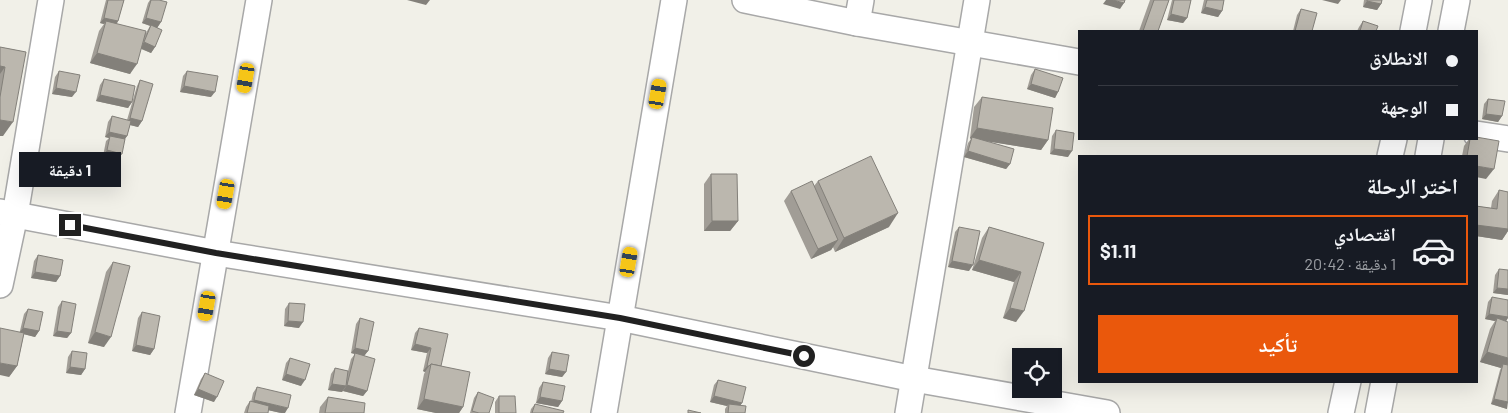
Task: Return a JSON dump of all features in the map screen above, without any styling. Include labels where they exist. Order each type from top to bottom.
[{"type":"street","points":[[0,285],[8,213],[51,0]]},
{"type":"street","points":[[188,413],[259,0]]},
{"type":"street","points":[[604,413],[674,0]]},
{"type":"street","points":[[745,0],[859,11],[968,42],[1078,62]]},
{"type":"street","points":[[908,413],[968,42],[977,0]]},
{"type":"street","points":[[1413,30],[1419,0]]},
{"type":"street","points":[[1451,30],[1457,0]]},
{"type":"street","points":[[1478,134],[1508,139]]},
{"type":"street","points":[[1390,155],[1394,140]]},
{"type":"street","points":[[1428,155],[1431,140]]},
{"type":"street","points":[[8,213],[216,253],[620,318],[914,379],[1107,413]]},
{"type":"street","points":[[1341,413],[1348,383]]},
{"type":"street","points":[[1378,413],[1384,383]]},
{"type":"building","points":[[108,0],[124,0],[118,21],[104,18]]},
{"type":"building","points":[[151,0],[167,2],[161,22],[146,18]]},
{"type":"building","points":[[1113,0],[1125,0],[1124,3]]},
{"type":"building","points":[[1154,0],[1169,0],[1158,30],[1143,30]]},
{"type":"building","points":[[1174,0],[1191,0],[1187,18],[1171,14]]},
{"type":"building","points":[[1207,0],[1224,0],[1222,11],[1205,7]]},
{"type":"building","points":[[1367,0],[1382,0],[1381,4]]},
{"type":"building","points":[[1301,9],[1317,13],[1312,30],[1295,30]]},
{"type":"building","points":[[106,21],[146,31],[137,64],[97,53]]},
{"type":"building","points":[[1363,21],[1378,26],[1376,30],[1360,30]]},
{"type":"building","points":[[151,25],[162,30],[155,47],[144,42]]},
{"type":"building","points":[[0,47],[26,52],[13,122],[0,120],[0,97],[5,67],[0,66]]},
{"type":"building","points":[[1035,69],[1063,78],[1058,92],[1031,84]]},
{"type":"building","points":[[59,71],[80,75],[76,92],[56,88]]},
{"type":"building","points":[[187,71],[218,76],[215,92],[184,86]]},
{"type":"building","points":[[104,79],[135,86],[132,102],[100,95]]},
{"type":"building","points":[[140,80],[153,84],[142,121],[130,118]]},
{"type":"building","points":[[982,97],[1053,108],[1048,140],[977,128]]},
{"type":"building","points":[[1488,99],[1505,101],[1502,116],[1486,114]]},
{"type":"building","points":[[112,116],[131,121],[127,136],[109,132]]},
{"type":"building","points":[[1056,130],[1074,133],[1072,151],[1054,149]]},
{"type":"building","points":[[110,136],[125,139],[122,154],[107,150]]},
{"type":"building","points":[[972,137],[1014,149],[1010,164],[968,151]]},
{"type":"building","points":[[1478,137],[1499,141],[1494,169],[1478,166],[1478,155],[1467,155],[1470,140],[1478,140]]},
{"type":"building","points":[[871,156],[898,213],[844,238],[818,181]]},
{"type":"building","points":[[711,174],[737,174],[738,221],[712,221]]},
{"type":"building","points":[[812,181],[838,240],[818,249],[791,191]]},
{"type":"building","points":[[1499,190],[1508,192],[1508,229],[1478,225],[1478,206],[1497,209]]},
{"type":"building","points":[[959,227],[980,231],[973,265],[952,261]]},
{"type":"building","points":[[989,227],[1044,243],[1024,311],[1010,308],[1021,272],[979,260]]},
{"type":"building","points":[[38,255],[63,260],[60,276],[35,272]]},
{"type":"building","points":[[113,262],[130,266],[111,337],[95,332]]},
{"type":"building","points":[[1499,269],[1508,270],[1508,289],[1497,288]]},
{"type":"building","points":[[1492,297],[1508,300],[1508,317],[1489,314]]},
{"type":"building","points":[[62,301],[76,304],[71,333],[57,331]]},
{"type":"building","points":[[289,303],[305,304],[303,322],[288,321]]},
{"type":"building","points":[[28,309],[43,312],[39,331],[23,328]]},
{"type":"building","points":[[142,312],[160,316],[154,349],[136,345]]},
{"type":"building","points":[[360,318],[374,322],[368,351],[355,348]]},
{"type":"building","points":[[1497,318],[1508,322],[1508,358],[1487,352]]},
{"type":"building","points":[[0,328],[24,333],[17,366],[0,363]]},
{"type":"building","points":[[419,328],[448,334],[441,366],[431,364],[427,366],[431,348],[415,344]]},
{"type":"building","points":[[72,351],[87,353],[85,369],[70,367]]},
{"type":"building","points":[[552,352],[569,355],[566,372],[549,369]]},
{"type":"building","points":[[355,353],[375,359],[367,391],[347,385]]},
{"type":"building","points":[[290,358],[310,364],[305,380],[286,374]]},
{"type":"building","points":[[431,364],[470,372],[463,407],[424,399]]},
{"type":"building","points":[[1503,364],[1508,365],[1508,402],[1494,399]]},
{"type":"building","points":[[335,368],[348,371],[346,386],[332,384]]},
{"type":"building","points":[[205,373],[224,381],[217,397],[198,389]]},
{"type":"building","points":[[718,380],[746,387],[742,403],[714,396]]},
{"type":"building","points":[[543,382],[565,386],[562,401],[540,397]]},
{"type":"building","points":[[257,387],[291,395],[288,408],[254,400]]},
{"type":"building","points":[[478,392],[494,398],[489,413],[472,411]]},
{"type":"building","points":[[499,396],[515,396],[516,413],[499,413]]},
{"type":"building","points":[[328,397],[365,403],[364,413],[325,413]]},
{"type":"building","points":[[250,401],[269,406],[268,413],[247,413]]},
{"type":"building","points":[[535,404],[564,411],[563,413],[532,413]]},
{"type":"building","points":[[729,404],[746,406],[745,413],[728,413]]},
{"type":"building","points":[[688,410],[701,413],[688,413]]},
{"type":"route","points":[[70,225],[216,253],[620,318],[804,356]]}]
